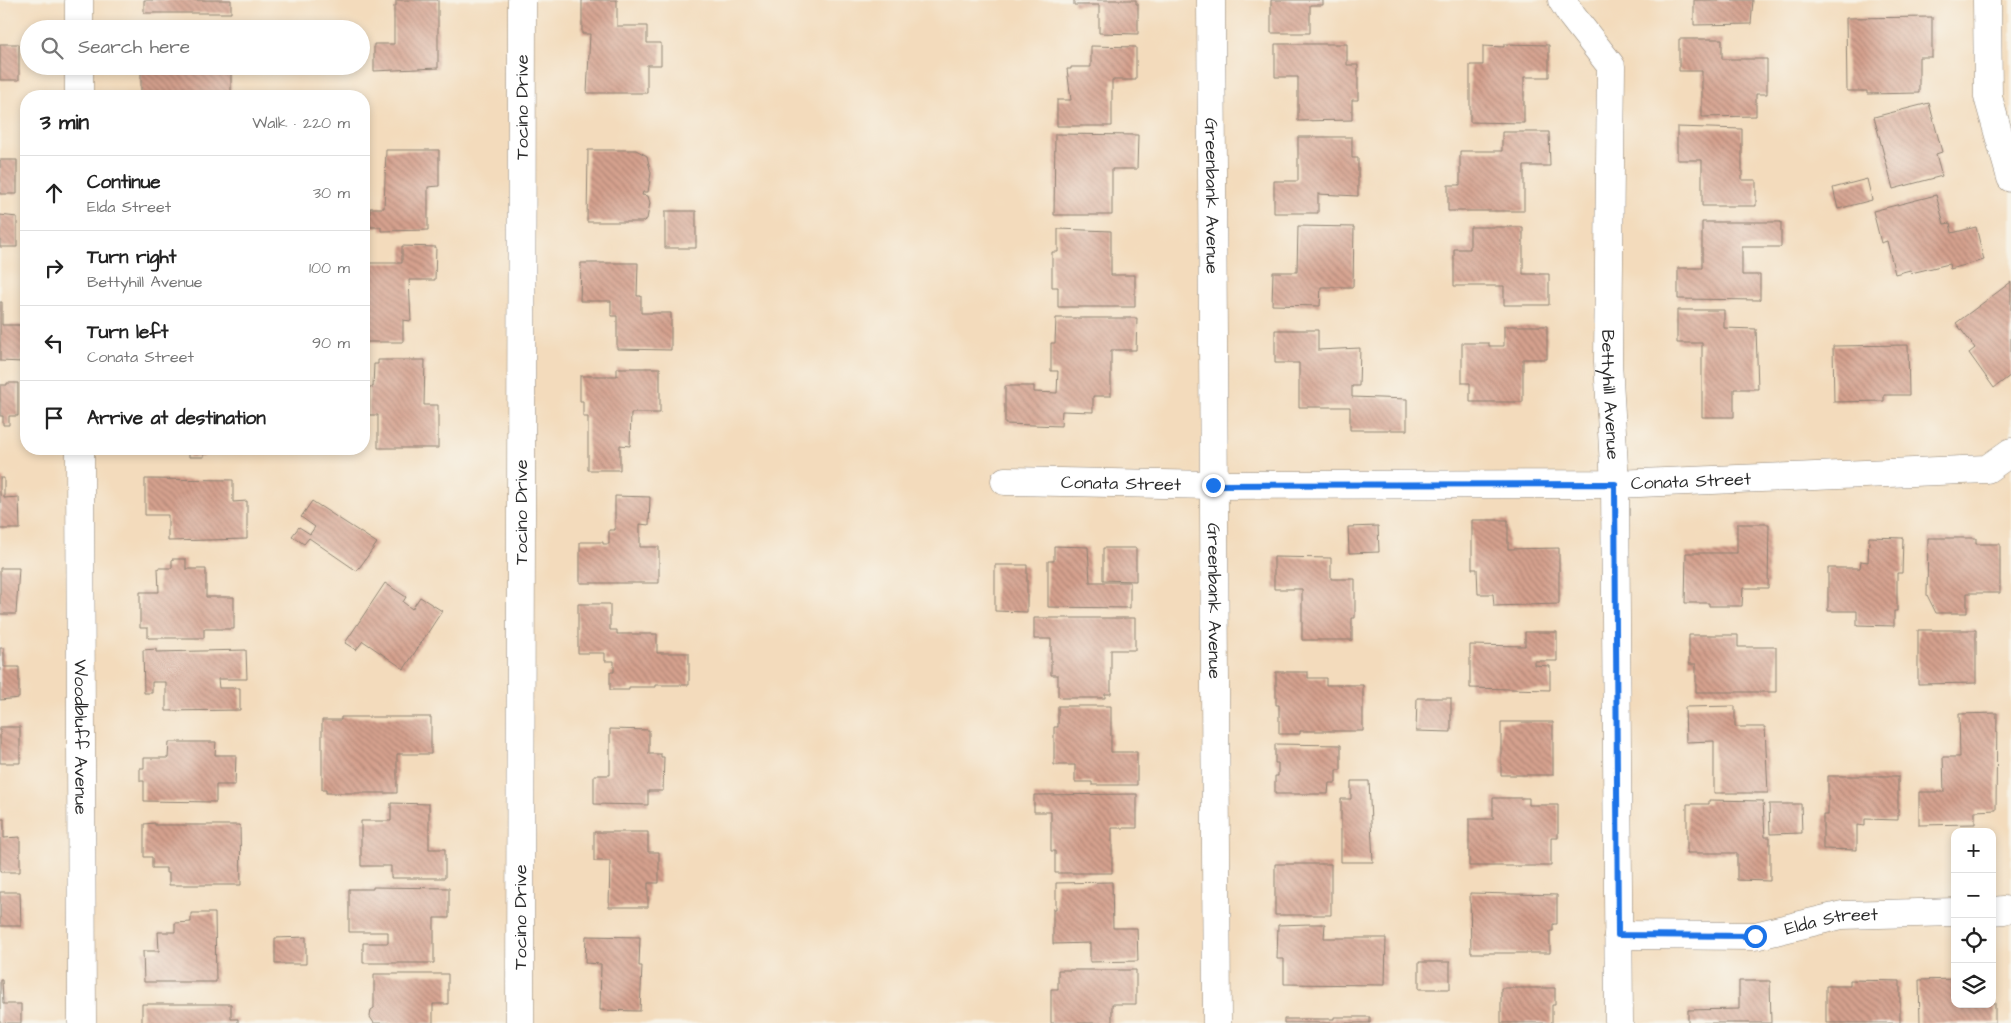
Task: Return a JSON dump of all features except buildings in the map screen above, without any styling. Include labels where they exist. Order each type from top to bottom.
[{"type":"street","points":[[79,0],[79,20]]},
{"type":"street","name":"Tocino Drive","points":[[520,1023],[522,0]]},
{"type":"street","name":"Greenbank Avenue","points":[[1211,0],[1217,1023]]},
{"type":"street","name":"Bettyhill Avenue","points":[[1562,0],[1572,16],[1611,66],[1608,362],[1615,484],[1619,1023]]},
{"type":"street","points":[[1987,0],[1988,96],[2011,178]]},
{"type":"street","points":[[79,75],[79,90]]},
{"type":"street","name":"Conata Street","points":[[1005,481],[1213,485],[1615,484],[1986,469],[2011,452]]},
{"type":"street","name":"Woodbluff Avenue","points":[[80,455],[82,1023]]},
{"type":"street","name":"Elda Street","points":[[1618,935],[1755,936],[1842,915],[1951,912]]},
{"type":"route","points":[[1213,485],[1615,484],[1618,935],[1755,936]]}]
